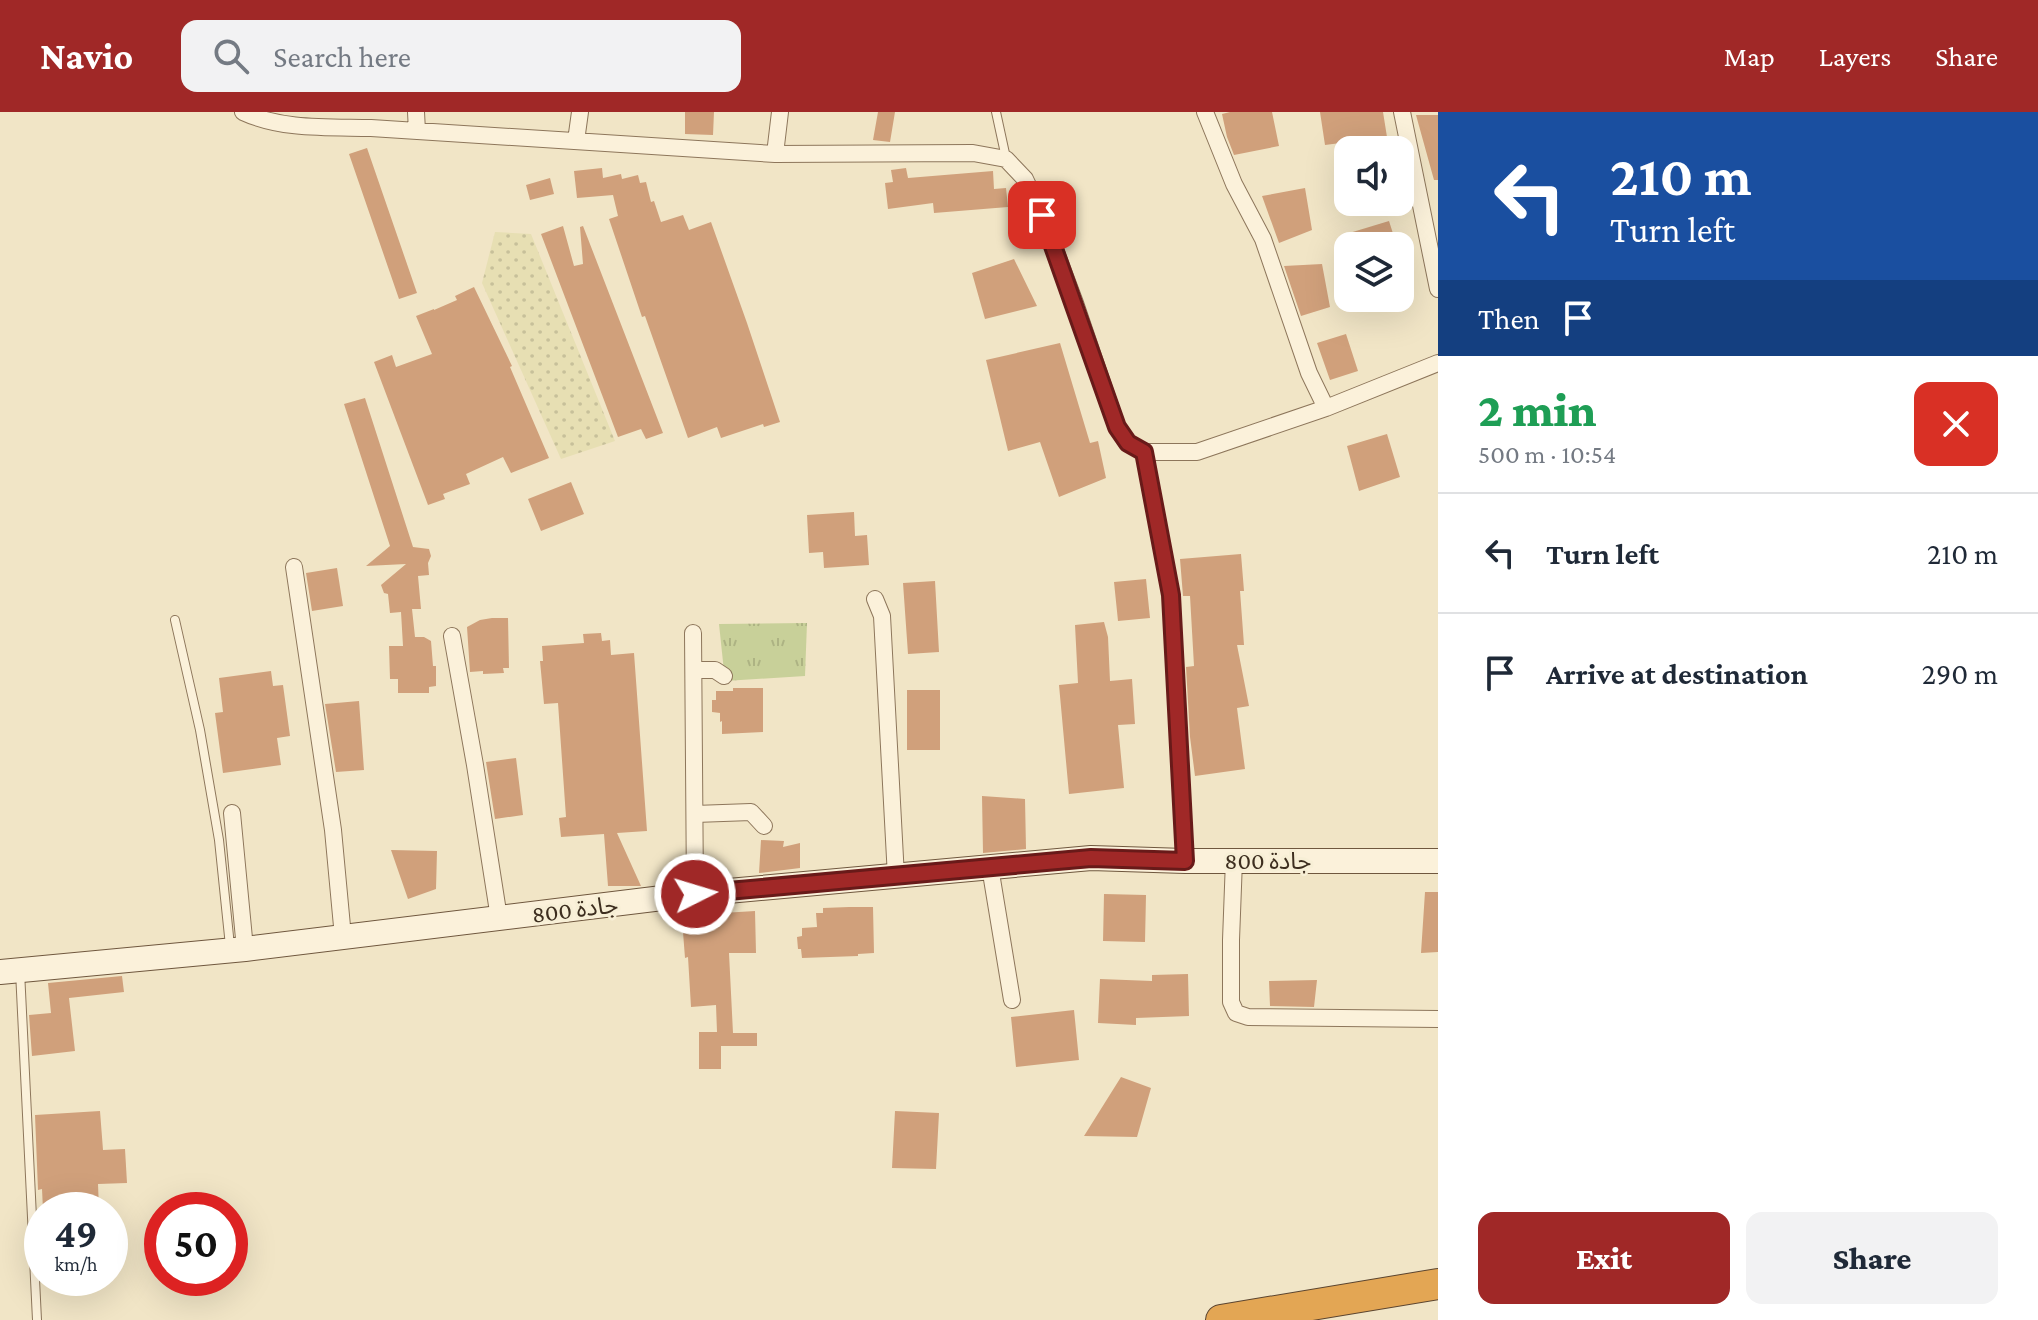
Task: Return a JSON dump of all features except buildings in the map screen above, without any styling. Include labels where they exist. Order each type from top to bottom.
[{"type":"highway","points":[[1221,1320],[1438,1284]]},
{"type":"main road","name":"جادة 800","points":[[10,971],[238,949],[695,894],[1091,858],[1438,861]]},
{"type":"street","points":[[243,112],[262,120],[293,125],[775,154],[973,153],[1006,159],[1025,179],[1042,215],[1117,427],[1128,443],[1144,452],[1197,452],[1326,408],[1438,363]]},
{"type":"street","points":[[416,112],[417,131]]},
{"type":"street","points":[[576,141],[580,112]]},
{"type":"street","points":[[775,154],[780,112]]},
{"type":"street","points":[[1205,112],[1234,184],[1263,239],[1309,373],[1326,408]]},
{"type":"street","points":[[1402,112],[1438,289]]},
{"type":"street","points":[[1144,452],[1171,595],[1185,861]]},
{"type":"street","points":[[294,567],[333,830],[343,937]]},
{"type":"street","points":[[875,599],[882,616],[896,877]]},
{"type":"street","points":[[693,633],[695,894]]},
{"type":"street","points":[[452,636],[499,918]]},
{"type":"street","points":[[694,670],[715,670],[724,676]]},
{"type":"street","points":[[695,814],[751,812],[764,826]]},
{"type":"street","points":[[232,813],[238,949]]},
{"type":"street","points":[[1234,860],[1231,1002],[1236,1013],[1248,1017],[1438,1019]]},
{"type":"street","points":[[990,867],[1012,1000]]},
{"type":"lane","points":[[996,112],[1006,159]]},
{"type":"lane","points":[[175,620],[200,730],[238,949]]},
{"type":"lane","points":[[10,971],[37,1320]]},
{"type":"shaded area","points":[[495,232],[531,234],[615,441],[561,459],[482,283]]},
{"type":"green space","points":[[807,623],[805,676],[725,681],[719,624]]},
{"type":"route","points":[[695,894],[1091,858],[1185,861],[1171,595],[1144,452],[1128,443],[1117,427],[1042,215]]}]
